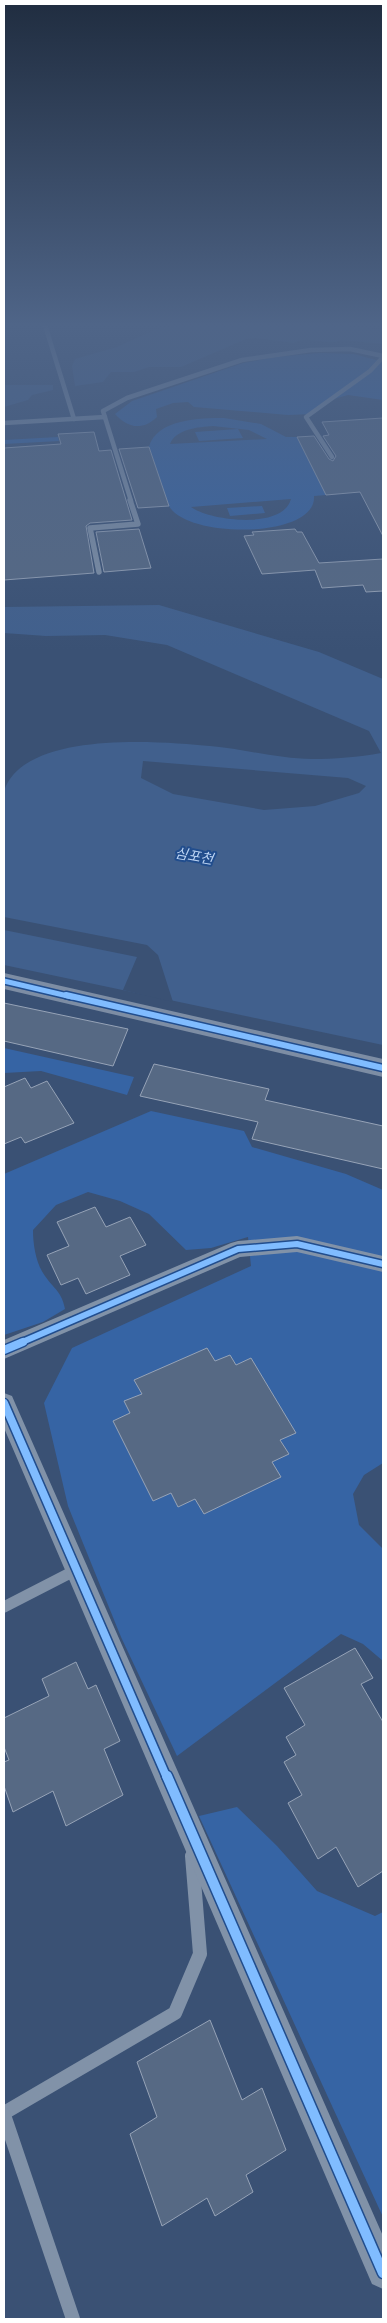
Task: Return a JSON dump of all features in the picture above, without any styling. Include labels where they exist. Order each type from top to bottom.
[{"type":"street","points":[[4,981],[383,1068]]},
{"type":"street","points":[[4,1350],[238,1249],[297,1244],[383,1264]]},
{"type":"street","points":[[4,1403],[383,2273]]},
{"type":"lane","points":[[100,572],[90,528],[138,524],[110,433]]},
{"type":"lane","points":[[317,433],[332,457]]},
{"type":"lane","points":[[4,1607],[76,1570]]},
{"type":"lane","points":[[73,2319],[4,2114],[175,2013],[200,1954],[189,1828]]},
{"type":"shaded area","points":[[158,433],[180,433],[170,444],[267,439],[256,433],[279,433],[286,437],[297,437],[326,495],[314,496],[309,510],[295,520],[274,527],[249,530],[224,529],[200,524],[181,517],[169,506],[149,447]],"holes":[[[291,499],[285,509],[275,515],[261,519],[245,520],[214,516],[191,507]]]},
{"type":"shaded area","points":[[196,433],[240,433],[243,438],[199,441]]},
{"type":"shaded area","points":[[58,437],[59,441],[4,444],[4,440]]},
{"type":"shaded area","points":[[262,506],[265,513],[230,516],[227,508]]},
{"type":"shaded area","points":[[4,1048],[134,1077],[127,1095],[41,1071],[4,1073]]},
{"type":"shaded area","points":[[151,1111],[244,1131],[252,1147],[346,1174],[383,1190],[383,1463],[364,1475],[353,1494],[359,1525],[383,1549],[383,1661],[363,1644],[341,1634],[177,1756],[121,1637],[68,1506],[44,1403],[72,1348],[251,1266],[248,1237],[211,1248],[186,1250],[149,1214],[120,1201],[88,1192],[56,1205],[33,1230],[34,1248],[39,1266],[60,1295],[65,1309],[43,1322],[4,1335],[4,1174]]},
{"type":"shaded area","points":[[237,1807],[277,1846],[317,1891],[375,1916],[383,1912],[383,2217],[199,1816]]},
{"type":"water","name":"심포천","points":[[159,605],[319,652],[383,679],[383,1045],[4,965],[4,791],[17,771],[37,758],[65,749],[95,744],[128,742],[159,742],[210,746],[300,759],[338,758],[381,753],[369,731],[167,645],[105,635],[46,636],[4,633],[4,607]],"holes":[[[143,761],[348,778],[366,786],[359,793],[315,806],[264,810],[173,794],[141,778]]]},
{"type":"pier","points":[[4,917],[147,945],[158,955],[173,1002],[123,990],[137,957],[4,930]]},
{"type":"building","points":[[94,433],[99,451],[111,450],[132,520],[90,523],[86,526],[94,573],[4,580],[4,448],[61,444],[58,434]]},
{"type":"building","points":[[328,433],[383,433],[383,536],[360,492],[326,495],[297,437],[314,436],[329,459],[333,461],[336,456],[323,436],[329,435]]},
{"type":"building","points":[[149,447],[169,506],[138,508],[119,449]]},
{"type":"building","points":[[139,529],[151,568],[104,572],[96,532]]},
{"type":"building","points":[[295,529],[297,532],[302,532],[319,563],[383,559],[383,591],[366,592],[363,585],[322,588],[315,570],[262,574],[244,536],[254,535],[252,532]]},
{"type":"building","points":[[4,1003],[128,1029],[113,1066],[4,1041]]},
{"type":"building","points":[[154,1064],[269,1089],[265,1100],[383,1126],[383,1169],[252,1139],[258,1122],[140,1096]]},
{"type":"building","points":[[25,1078],[31,1088],[47,1081],[74,1123],[25,1143],[21,1137],[4,1144],[4,1087]]},
{"type":"building","points":[[95,1207],[106,1227],[130,1217],[146,1245],[120,1256],[130,1275],[86,1294],[78,1278],[61,1285],[47,1255],[69,1246],[57,1222]]},
{"type":"building","points":[[207,1348],[215,1361],[230,1355],[236,1365],[251,1358],[296,1433],[280,1440],[289,1454],[272,1462],[281,1477],[204,1514],[195,1499],[178,1507],[171,1493],[153,1501],[113,1421],[130,1413],[124,1401],[142,1394],[134,1380]]},
{"type":"building","points":[[355,1648],[373,1678],[361,1684],[383,1722],[383,1871],[358,1887],[336,1847],[318,1859],[288,1803],[302,1795],[284,1762],[296,1755],[286,1737],[305,1725],[284,1688]]},
{"type":"building","points":[[76,1662],[88,1689],[96,1685],[120,1741],[104,1749],[123,1795],[66,1826],[53,1791],[13,1812],[4,1786],[4,1762],[9,1760],[4,1747],[4,1718],[49,1696],[42,1679]]},
{"type":"building","points":[[210,2020],[242,2100],[262,2088],[286,2150],[246,2175],[253,2192],[215,2216],[207,2198],[162,2226],[130,2134],[157,2117],[137,2062]]},
{"type":"cycle path","points":[[4,981],[383,1068]]},
{"type":"cycle path","points":[[4,1350],[238,1249],[297,1244],[383,1264]]},
{"type":"cycle path","points":[[4,1403],[383,2273]]}]
